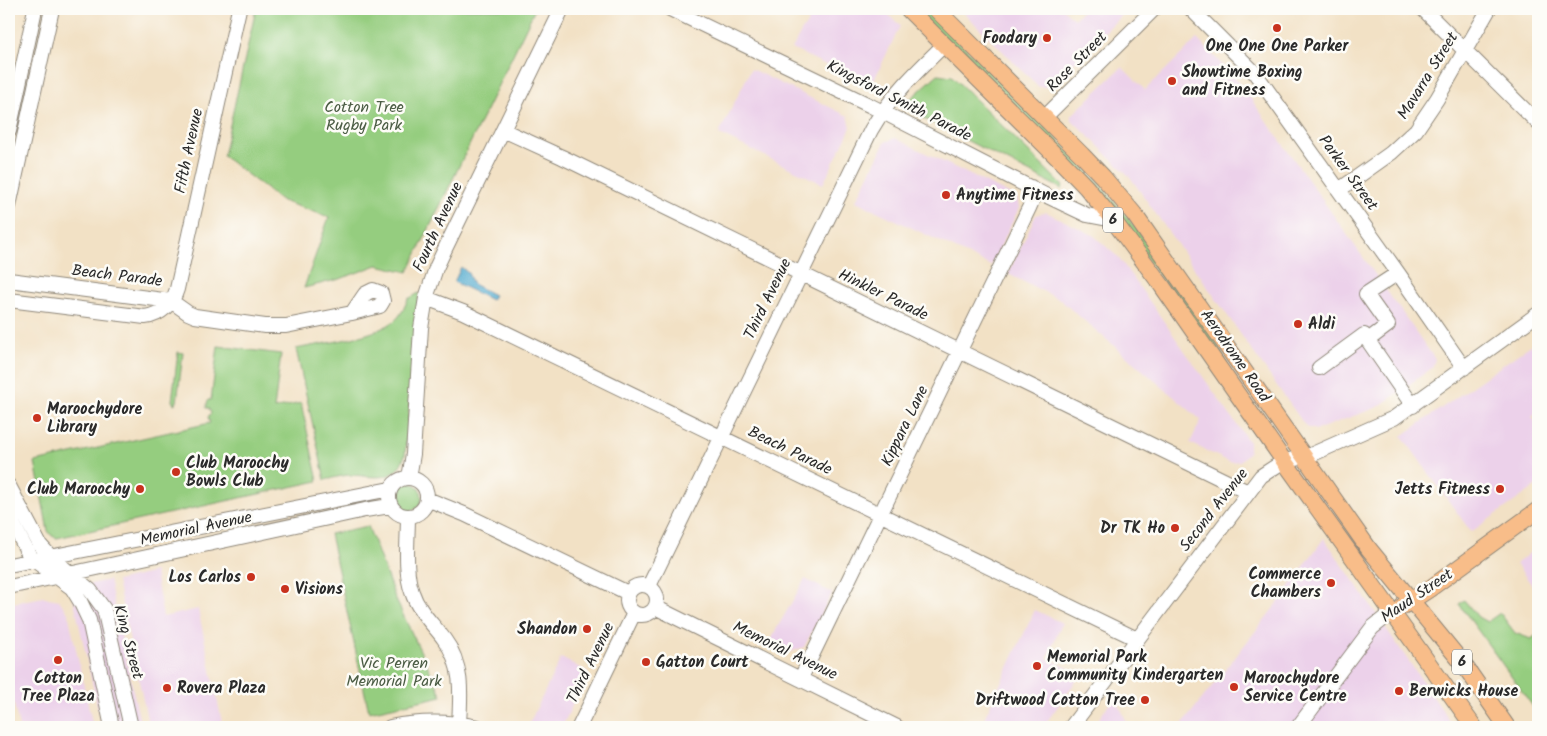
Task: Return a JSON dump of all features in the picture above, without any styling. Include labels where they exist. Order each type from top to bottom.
[{"type":"main road","name":"Aerodrome Road","points":[[908,9],[1058,158],[1086,187],[1113,220],[1162,286],[1474,727]]},
{"type":"main road","name":"Aerodrome Road","points":[[936,9],[1046,117],[1103,177],[1134,214],[1369,549],[1464,665],[1507,727]]},
{"type":"main road","name":"Maud Street","points":[[1392,612],[1412,600],[1538,510]]},
{"type":"street","points":[[9,131],[35,9]]},
{"type":"street","points":[[9,206],[52,9]]},
{"type":"street","name":"Fifth Avenue","points":[[172,301],[177,288],[238,9]]},
{"type":"street","name":"Fourth Avenue","points":[[409,478],[414,454],[422,328],[426,298],[436,268],[562,9]]},
{"type":"street","name":"Kingsford Smith Parade","points":[[670,9],[1088,215],[1113,220]]},
{"type":"street","name":"Rose Street","points":[[1046,117],[1154,9]]},
{"type":"street","name":"Parker Street","points":[[1191,9],[1255,73],[1464,368]]},
{"type":"street","points":[[1423,9],[1538,123]]},
{"type":"street","name":"Mavarra Street","points":[[1339,190],[1391,152],[1416,130],[1437,100],[1489,9]]},
{"type":"street","name":"Third Avenue","points":[[649,586],[860,151],[882,112],[898,91],[944,45]]},
{"type":"street","name":"Hinkler Parade","points":[[503,130],[1248,492]]},
{"type":"street","name":"Kippara Lane","points":[[801,678],[1030,208],[1032,201],[1030,187]]},
{"type":"street","points":[[1368,340],[1388,325],[1366,294],[1398,273]]},
{"type":"street","name":"Beach Parade","points":[[9,280],[172,301]]},
{"type":"street","name":"Beach Parade","points":[[426,298],[462,312],[1137,640]]},
{"type":"street","name":"Beach Parade","points":[[9,300],[145,317],[162,311],[172,301]]},
{"type":"street","points":[[172,301],[188,314],[195,316],[266,326],[300,324],[352,313]]},
{"type":"street","name":"Second Avenue","points":[[1071,727],[1261,476],[1284,461],[1306,457],[1394,418],[1538,314]]},
{"type":"street","points":[[1319,368],[1364,335],[1413,406]]},
{"type":"street","points":[[409,478],[415,479],[424,487],[427,499],[423,509],[419,513],[408,516],[398,514],[390,506],[388,495],[390,489],[398,481],[409,478]]},
{"type":"street","name":"King Street","points":[[9,486],[40,544],[51,557],[90,590],[104,609],[131,727]]},
{"type":"street","name":"Memorial Avenue","points":[[9,566],[390,489]]},
{"type":"street","points":[[427,499],[464,514],[628,593]]},
{"type":"street","name":"Memorial Avenue","points":[[9,587],[390,506]]},
{"type":"street","points":[[9,516],[25,548],[34,560]]},
{"type":"street","points":[[408,516],[408,579],[420,609],[446,640],[457,661],[460,679],[458,723]]},
{"type":"street","name":"King Street","points":[[34,560],[72,588],[89,620],[112,727]]},
{"type":"street","points":[[639,584],[649,586],[656,593],[657,603],[652,611],[644,615],[634,614],[626,602],[628,593],[639,584]]},
{"type":"street","name":"Memorial Avenue","points":[[655,607],[897,727]]},
{"type":"street","name":"Maud Street","points":[[1298,727],[1372,628],[1392,612]]},
{"type":"street","name":"Third Avenue","points":[[579,727],[634,614]]},
{"type":"street","points":[[89,620],[107,616]]},
{"type":"street","points":[[390,727],[431,721],[478,727]]},
{"type":"shaded area","points":[[817,9],[883,9],[900,26],[874,80],[865,83],[792,49]]},
{"type":"shaded area","points":[[960,9],[1063,9],[1074,19],[1084,9],[1128,9],[1049,87],[1039,87]]},
{"type":"shaded area","points":[[1197,39],[1239,82],[1435,359],[1432,368],[1378,407],[1316,430],[1306,427],[1130,177],[1072,120],[1072,115],[1122,67],[1145,90]]},
{"type":"shaded area","points":[[751,69],[848,116],[851,127],[823,184],[719,134]]},
{"type":"shaded area","points":[[895,138],[1017,198],[1019,208],[991,266],[856,201],[885,142]]},
{"type":"shaded area","points":[[1046,212],[1093,235],[1119,258],[1249,442],[1249,452],[1240,461],[1230,462],[1190,443],[1201,420],[1059,299],[1008,274],[1036,215]]},
{"type":"shaded area","points":[[1538,340],[1538,412],[1532,417],[1538,425],[1538,485],[1471,532],[1402,436]]},
{"type":"shaded area","points":[[1324,538],[1454,727],[1180,727],[1280,600]]},
{"type":"shaded area","points":[[1538,546],[1538,593],[1516,564]]},
{"type":"shaded area","points":[[155,572],[163,617],[198,609],[223,727],[149,727],[117,581]]},
{"type":"shaded area","points":[[805,579],[832,593],[804,647],[790,652],[769,642]]},
{"type":"shaded area","points":[[109,580],[141,727],[102,727],[71,588]]},
{"type":"shaded area","points":[[43,597],[59,600],[68,613],[93,727],[19,727],[9,680],[9,604]]},
{"type":"shaded area","name":"Memorial Park Community Kindergarten","points":[[1035,610],[1062,623],[1047,658],[1081,674],[1043,727],[980,727]]},
{"type":"shaded area","points":[[561,658],[588,672],[562,727],[536,727],[529,724]]},
{"type":"shaded area","points":[[1115,696],[1129,727],[1093,727]]},
{"type":"green space","name":"Cotton Tree Rugby Park","points":[[256,9],[535,9],[408,272],[377,265],[340,279],[304,288],[329,217],[282,201],[223,156]]},
{"type":"green space","points":[[916,9],[926,9],[1100,184],[1150,246],[1214,338],[1227,364],[1223,365],[1134,240]]},
{"type":"green space","points":[[938,74],[952,76],[1063,186],[1062,189],[909,111],[908,101]]},
{"type":"green space","points":[[419,293],[405,455],[400,465],[389,475],[382,477],[348,475],[325,480],[296,349],[360,336],[384,328],[398,317],[408,299]]},
{"type":"green space","name":"Club Maroochy Bowls Club","points":[[218,346],[281,354],[274,409],[301,403],[318,481],[57,538],[52,536],[48,531],[35,462],[210,423],[208,417],[211,413],[209,408],[206,408],[208,400],[211,400]]},
{"type":"green space","points":[[178,352],[183,353],[177,402],[174,404],[172,401]]},
{"type":"green space","points":[[408,483],[418,487],[422,497],[418,507],[408,511],[398,507],[394,497],[398,487]]},
{"type":"green space","name":"Vic Perren Memorial Park","points":[[368,526],[396,600],[442,696],[369,712],[330,534]]},
{"type":"green space","points":[[1464,600],[1478,617],[1487,622],[1500,613],[1515,633],[1531,639],[1538,634],[1538,705],[1534,708],[1459,604]]},
{"type":"water","points":[[461,267],[468,273],[473,284],[494,295],[491,300],[454,282]]},
{"type":"place","name":"One One One Parker","points":[[1277,28]]},
{"type":"place","name":"Foodary","points":[[1047,38]]},
{"type":"place","name":"Showtime Boxing and Fitness","points":[[1172,81]]},
{"type":"place","name":"Anytime Fitness","points":[[946,195]]},
{"type":"place","name":"Aldi","points":[[1298,324]]},
{"type":"place","name":"Maroochydore Library","points":[[37,418]]},
{"type":"place","name":"Club Maroochy Bowls Club","points":[[176,472]]},
{"type":"place","name":"Club Maroochy","points":[[140,489]]},
{"type":"place","name":"Jetts Fitness","points":[[1500,489]]},
{"type":"place","name":"Dr TK Ho","points":[[1175,528]]},
{"type":"place","name":"Los Carlos","points":[[251,577]]},
{"type":"place","name":"Commerce Chambers","points":[[1331,583]]},
{"type":"place","name":"Visions","points":[[285,589]]},
{"type":"place","name":"Shandon","points":[[587,629]]},
{"type":"place","name":"Cotton Tree Plaza","points":[[58,660]]},
{"type":"place","name":"Gatton Court","points":[[646,662]]},
{"type":"place","name":"Memorial Park Community Kindergarten","points":[[1037,666]]},
{"type":"place","name":"Maroochydore Service Centre","points":[[1234,687]]},
{"type":"place","name":"Rovera Plaza","points":[[167,688]]},
{"type":"place","name":"Berwicks House","points":[[1399,691]]},
{"type":"place","name":"Driftwood Cotton Tree","points":[[1145,700]]}]
